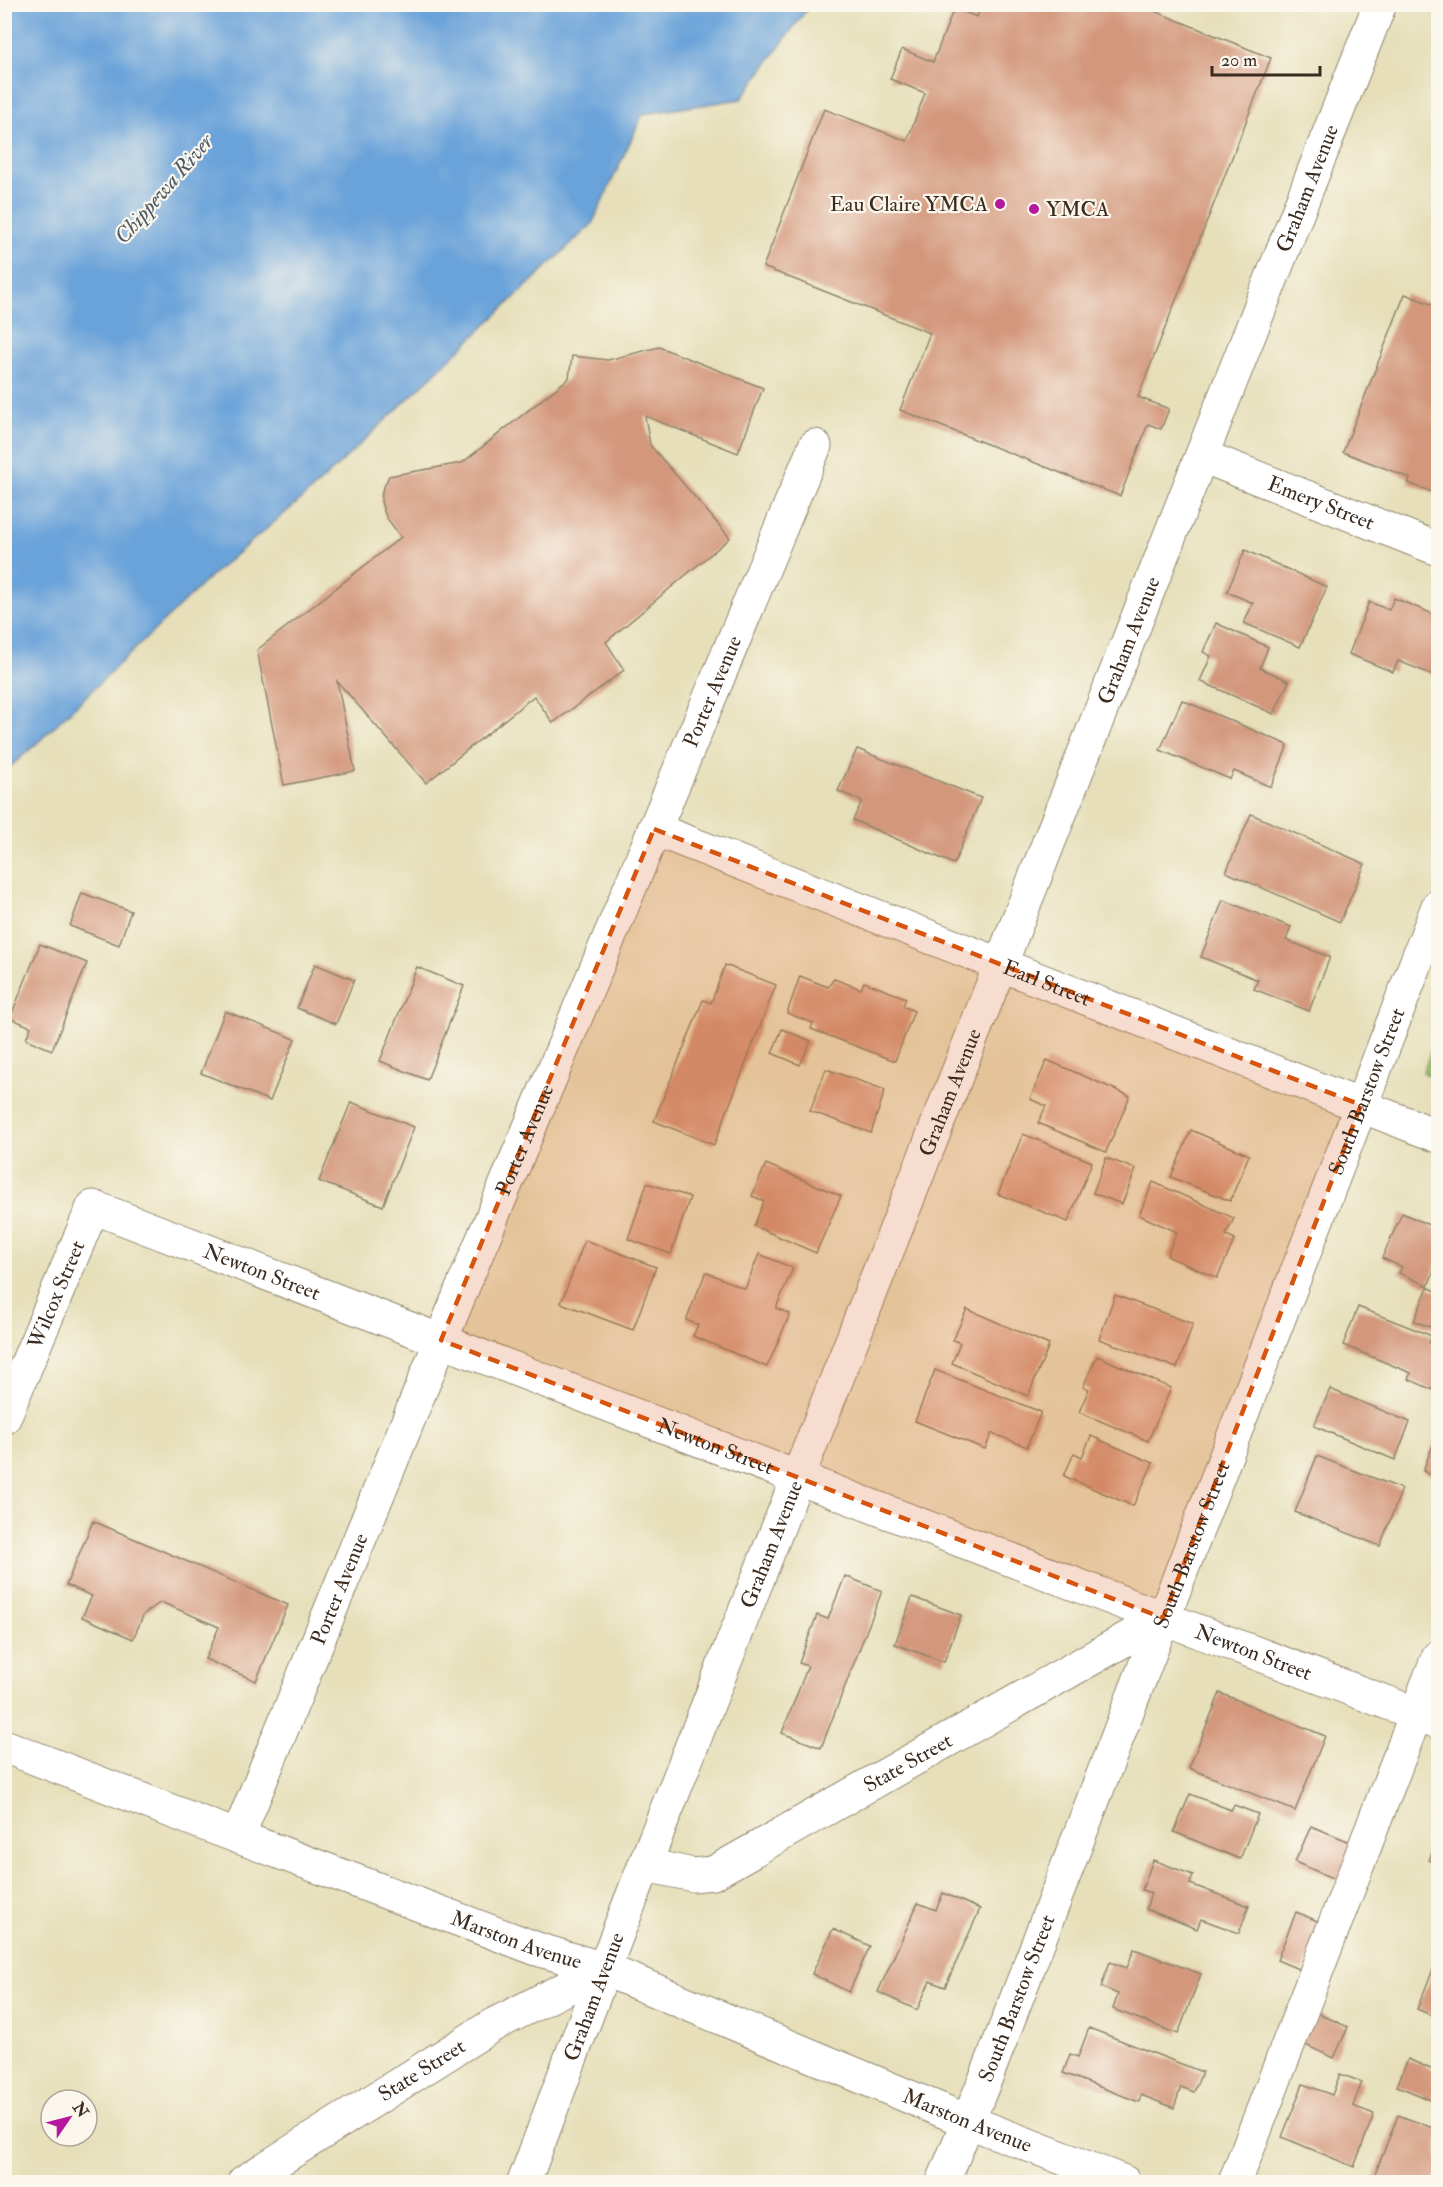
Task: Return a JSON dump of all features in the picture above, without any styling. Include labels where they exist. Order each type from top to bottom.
[{"type":"street","name":"Graham Avenue","points":[[524,2182],[604,1969],[1380,4]]},
{"type":"street","name":"Porter Avenue","points":[[238,1836],[441,1340],[815,446]]},
{"type":"street","name":"Emery Street","points":[[1202,456],[1438,549]]},
{"type":"street","name":"Earl Street","points":[[654,829],[1002,963],[1438,1136]]},
{"type":"street","name":"South Barstow Street","points":[[943,2182],[993,2060],[1438,906]]},
{"type":"street","name":"Newton Street","points":[[93,1206],[1163,1618],[1427,1717]]},
{"type":"street","name":"Wilcox Street","points":[[4,1418],[93,1206]]},
{"type":"street","name":"State Street","points":[[646,1865],[693,1875],[713,1873],[1163,1618]]},
{"type":"street","points":[[1235,2182],[1427,1717],[1438,1657]]},
{"type":"street","name":"Marston Avenue","points":[[4,1746],[537,1949],[604,1969],[967,2121],[1124,2182]]},
{"type":"street","name":"State Street","points":[[244,2182],[493,2025],[604,1969]]},
{"type":"highlighted area","points":[[654,829],[1361,1105],[1163,1618],[441,1340]]},
{"type":"green space","points":[[1438,1034],[1438,1079],[1423,1072]]},
{"type":"water","name":"Chippewa River","points":[[5,4],[810,5],[741,99],[643,114],[592,224],[311,491],[213,574],[5,771]]},
{"type":"building","name":"Eau Claire YMCA","points":[[982,4],[1137,4],[1271,58],[1138,397],[1169,409],[1161,429],[1148,424],[1120,496],[900,410],[930,333],[763,267],[824,109],[907,141],[925,93],[890,79],[902,49],[933,62],[954,8],[977,17]]},
{"type":"building","points":[[1405,294],[1438,307],[1438,494],[1408,483],[1410,478],[1343,452]]},
{"type":"building","points":[[659,347],[763,388],[738,453],[645,416],[650,445],[730,538],[606,642],[624,670],[553,723],[534,696],[426,783],[337,681],[355,771],[284,785],[257,650],[401,537],[386,517],[381,502],[382,491],[389,476],[462,463],[569,378],[572,356],[608,360]]},
{"type":"building","points":[[1245,550],[1327,587],[1300,647],[1244,623],[1253,603],[1227,592]]},
{"type":"building","points":[[1394,598],[1438,616],[1438,677],[1398,661],[1393,672],[1349,654],[1369,602],[1389,610]]},
{"type":"building","points":[[1216,623],[1268,647],[1260,668],[1289,681],[1274,714],[1200,681],[1211,656],[1203,652]]},
{"type":"building","points":[[1182,700],[1288,745],[1271,787],[1234,771],[1230,779],[1160,750]]},
{"type":"building","points":[[857,749],[981,798],[954,864],[853,820],[862,801],[838,791]]},
{"type":"building","points":[[1251,814],[1365,864],[1340,922],[1226,872]]},
{"type":"building","points":[[82,893],[131,911],[119,945],[70,926]]},
{"type":"building","points":[[1223,900],[1291,927],[1286,940],[1330,957],[1309,1011],[1254,989],[1258,980],[1201,957]]},
{"type":"building","points":[[40,944],[87,963],[52,1050],[26,1039],[31,1027],[10,1018]]},
{"type":"building","points":[[315,964],[354,980],[336,1024],[297,1008]]},
{"type":"building","points":[[725,965],[776,985],[714,1145],[654,1121],[703,1000],[711,1003]]},
{"type":"building","points":[[417,967],[464,986],[427,1080],[380,1061]]},
{"type":"building","points":[[800,976],[828,987],[834,979],[861,989],[864,982],[906,998],[903,1006],[914,1011],[895,1061],[811,1029],[813,1023],[787,1013]]},
{"type":"building","points":[[225,1011],[295,1039],[270,1101],[201,1073]]},
{"type":"building","points":[[782,1029],[811,1041],[800,1065],[772,1053]]},
{"type":"building","points":[[1047,1060],[1130,1096],[1106,1152],[1038,1123],[1046,1106],[1030,1099]]},
{"type":"building","points":[[826,1069],[885,1090],[871,1133],[810,1111]]},
{"type":"building","points":[[351,1102],[414,1127],[383,1206],[319,1181]]},
{"type":"building","points":[[1191,1130],[1249,1155],[1230,1201],[1171,1177]]},
{"type":"building","points":[[1023,1134],[1092,1162],[1068,1222],[998,1194]]},
{"type":"building","points":[[1106,1158],[1136,1169],[1122,1204],[1093,1193]]},
{"type":"building","points":[[766,1164],[841,1196],[816,1253],[754,1226],[764,1201],[752,1196]]},
{"type":"building","points":[[1153,1182],[1234,1218],[1226,1235],[1235,1239],[1217,1278],[1167,1256],[1177,1232],[1139,1215]]},
{"type":"building","points":[[647,1183],[690,1197],[671,1254],[628,1239]]},
{"type":"building","points":[[1402,1213],[1438,1229],[1438,1261],[1428,1286],[1399,1273],[1402,1267],[1382,1258]]},
{"type":"building","points":[[585,1240],[656,1267],[633,1330],[561,1303]]},
{"type":"building","points":[[759,1254],[793,1268],[776,1308],[790,1314],[767,1367],[693,1336],[698,1325],[686,1320],[706,1272],[745,1289]]},
{"type":"building","points":[[1428,1287],[1438,1292],[1438,1330],[1414,1321]]},
{"type":"building","points":[[1115,1295],[1193,1324],[1177,1368],[1099,1339]]},
{"type":"building","points":[[1358,1307],[1432,1336],[1429,1343],[1438,1347],[1438,1392],[1408,1379],[1411,1373],[1343,1345]]},
{"type":"building","points":[[967,1309],[1049,1345],[1028,1396],[952,1363],[960,1343],[953,1340]]},
{"type":"building","points":[[1097,1356],[1171,1388],[1148,1441],[1079,1412],[1089,1389],[1083,1387]]},
{"type":"building","points":[[935,1370],[1041,1412],[1027,1447],[992,1433],[985,1449],[915,1421]]},
{"type":"building","points":[[1330,1389],[1410,1422],[1395,1460],[1314,1426]]},
{"type":"building","points":[[1091,1436],[1153,1463],[1133,1506],[1064,1476],[1074,1453],[1082,1457]]},
{"type":"building","points":[[1434,1442],[1438,1444],[1438,1478],[1423,1471]]},
{"type":"building","points":[[1317,1456],[1402,1489],[1380,1546],[1295,1512]]},
{"type":"building","points":[[93,1521],[288,1605],[256,1681],[205,1659],[219,1627],[161,1602],[144,1614],[133,1639],[82,1617],[92,1596],[66,1585]]},
{"type":"building","points":[[845,1576],[882,1591],[821,1748],[782,1733],[808,1666],[799,1663],[817,1615],[828,1619]]},
{"type":"building","points":[[912,1597],[961,1615],[944,1662],[895,1644]]},
{"type":"building","points":[[1220,1693],[1325,1736],[1295,1811],[1189,1768]]},
{"type":"building","points":[[1190,1794],[1231,1810],[1234,1805],[1258,1814],[1240,1859],[1174,1832]]},
{"type":"building","points":[[1311,1826],[1355,1844],[1339,1881],[1295,1862]]},
{"type":"building","points":[[1438,1837],[1438,1864],[1429,1860]]},
{"type":"building","points":[[1153,1860],[1193,1875],[1190,1884],[1249,1906],[1239,1933],[1201,1919],[1197,1929],[1146,1909],[1151,1893],[1142,1890]]},
{"type":"building","points":[[943,1893],[980,1909],[945,1987],[930,1981],[917,2010],[878,1992],[918,1903],[936,1910]]},
{"type":"building","points":[[1296,1912],[1322,1923],[1303,1971],[1277,1960]]},
{"type":"building","points":[[833,1929],[870,1946],[849,1992],[812,1974]]},
{"type":"building","points":[[1134,1949],[1201,1974],[1178,2034],[1113,2009],[1118,1994],[1101,1987],[1110,1962],[1127,1968]]},
{"type":"building","points":[[1438,1957],[1438,2018],[1417,2009]]},
{"type":"building","points":[[1315,2012],[1348,2027],[1334,2058],[1301,2043]]},
{"type":"building","points":[[1089,2028],[1202,2072],[1194,2092],[1181,2087],[1174,2108],[1141,2095],[1139,2102],[1063,2073],[1070,2054],[1078,2057]]},
{"type":"building","points":[[1408,2059],[1438,2072],[1438,2089],[1433,2101],[1397,2086]]},
{"type":"building","points":[[1340,2074],[1362,2082],[1353,2106],[1374,2114],[1354,2167],[1282,2137],[1303,2084],[1332,2095]]},
{"type":"building","points":[[1398,2115],[1438,2130],[1438,2171],[1434,2182],[1372,2182]]},
{"type":"place","name":"Eau Claire YMCA","points":[[1000,204]]},
{"type":"place","name":"YMCA","points":[[1034,209]]}]
